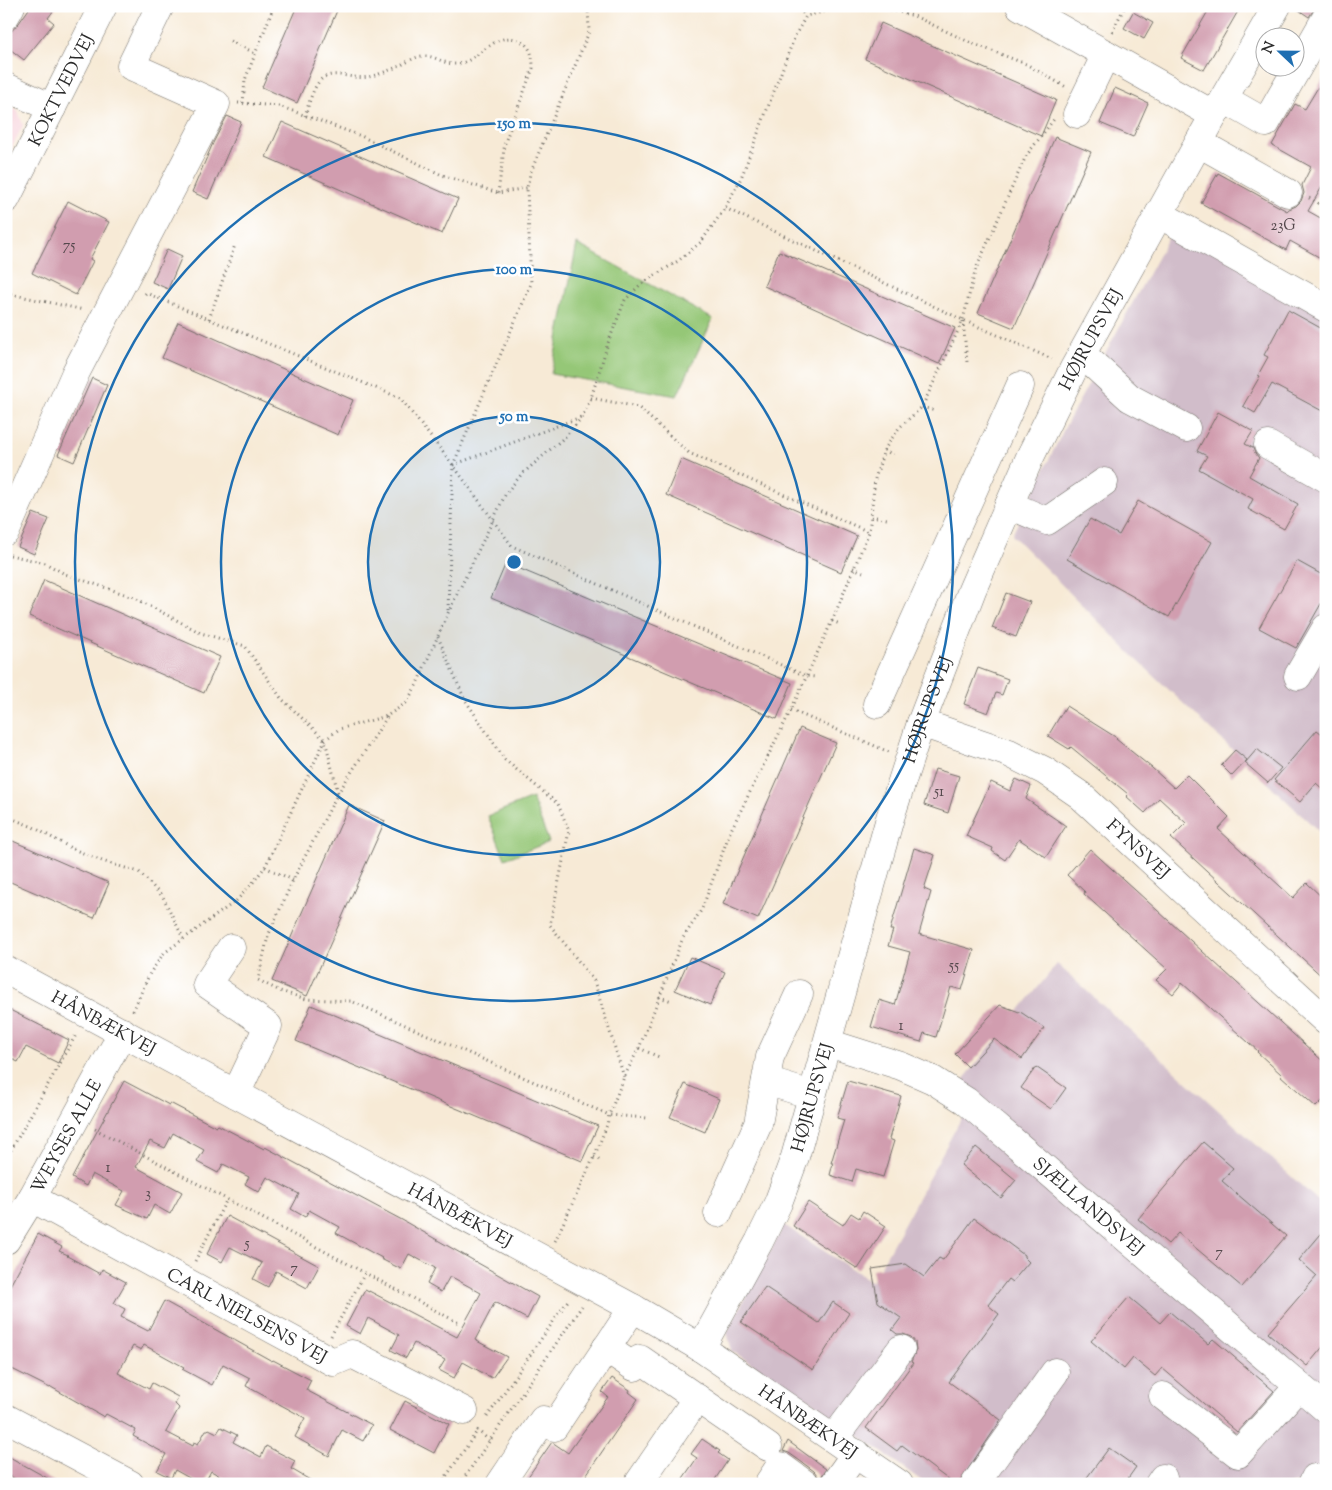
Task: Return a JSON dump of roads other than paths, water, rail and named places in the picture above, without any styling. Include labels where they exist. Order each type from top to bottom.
[{"type":"street","points":[[6,15],[11,6]]},
{"type":"street","name":"KOKTVEDVEJ","points":[[6,199],[104,6]]},
{"type":"street","points":[[6,530],[76,372],[216,104],[130,66],[160,6]]},
{"type":"street","points":[[1020,6],[1106,54],[1219,107],[1266,123],[1326,18]]},
{"type":"street","name":"HØJRUPSVEJ","points":[[701,1348],[760,1242],[778,1203],[795,1157],[890,818],[921,724],[972,590],[1030,457],[1078,361],[1277,6]]},
{"type":"street","points":[[1066,108],[1078,87],[1106,54]]},
{"type":"street","points":[[6,87],[52,108]]},
{"type":"street","points":[[1199,143],[1288,193]]},
{"type":"street","points":[[1159,214],[1326,308]]},
{"type":"street","points":[[1078,361],[1130,398],[1186,428]]},
{"type":"street","points":[[877,704],[1020,386]]},
{"type":"street","points":[[1268,445],[1326,478]]},
{"type":"street","points":[[1009,505],[1047,521],[1104,482]]},
{"type":"street","points":[[935,574],[972,590]]},
{"type":"street","points":[[1298,676],[1326,628]]},
{"type":"street","name":"FYNSVEJ","points":[[921,724],[1008,753],[1045,771],[1080,795],[1326,1022]]},
{"type":"street","points":[[231,948],[207,984],[268,1026],[236,1094]]},
{"type":"street","name":"HÅNBÆKVEJ","points":[[6,970],[624,1303],[701,1348],[899,1484]]},
{"type":"street","points":[[718,1213],[758,1124],[770,1057],[799,994]]},
{"type":"street","name":"WEYSES ALLE","points":[[6,1240],[32,1198],[123,1032]]},
{"type":"street","name":"SJÆLLANDSVEJ","points":[[828,1043],[901,1066],[933,1080],[966,1101],[1326,1409]]},
{"type":"street","points":[[766,1081],[812,1095]]},
{"type":"street","name":"CARL NIELSENS VEJ","points":[[32,1198],[333,1362],[352,1354],[464,1411]]},
{"type":"street","points":[[500,1484],[543,1420],[554,1427],[606,1348],[624,1303]]},
{"type":"street","points":[[606,1348],[634,1367],[640,1359],[768,1447]]},
{"type":"street","points":[[834,1484],[845,1446],[902,1348]]},
{"type":"street","points":[[975,1484],[1054,1372]]},
{"type":"street","points":[[1163,1396],[1238,1454],[1299,1386]]},
{"type":"street","points":[[638,1484],[698,1398]]},
{"type":"street","points":[[6,1418],[130,1484]]},
{"type":"street","points":[[768,1484],[780,1466],[805,1484]]},
{"type":"street","points":[[1312,1484],[1316,1478],[1326,1477]]}]
